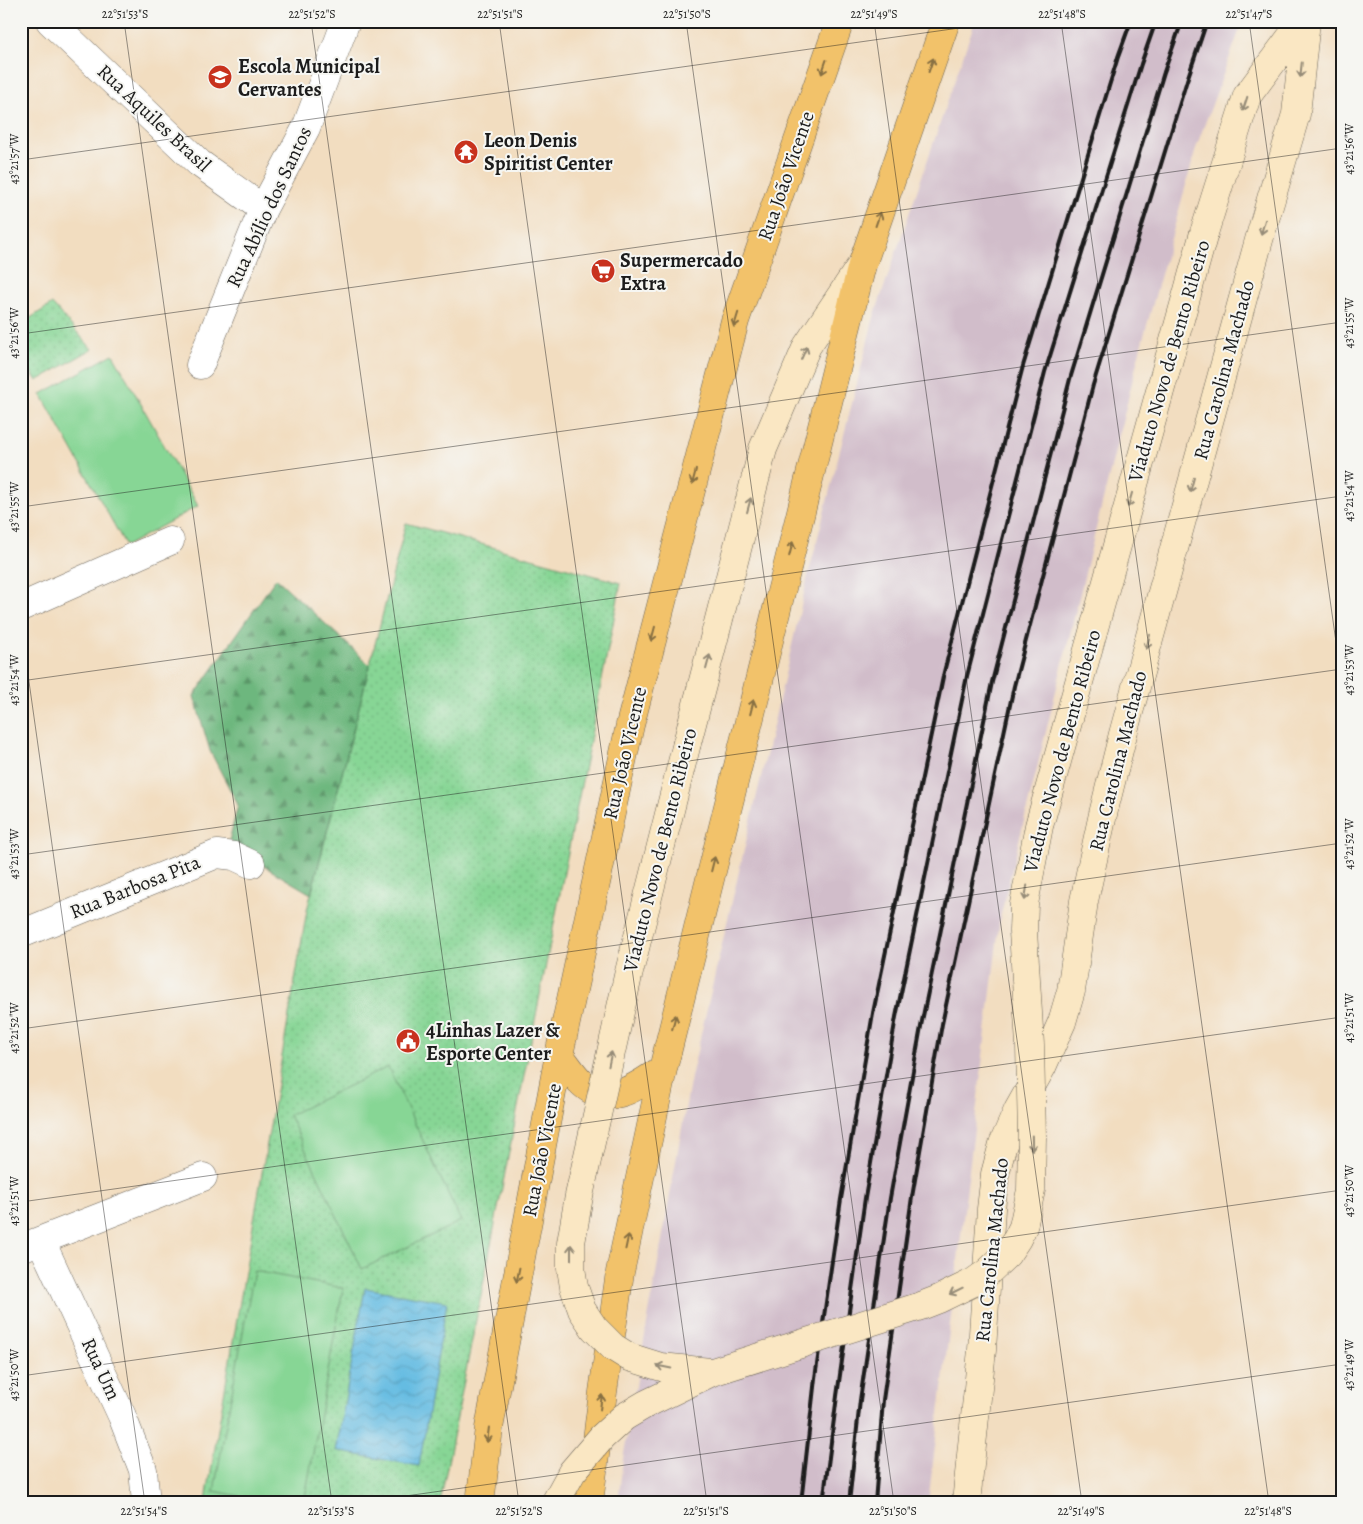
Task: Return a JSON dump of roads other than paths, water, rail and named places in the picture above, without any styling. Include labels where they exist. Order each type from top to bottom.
[{"type":"main road","name":"Rua João Vicente","points":[[480,1503],[489,1428],[560,1055],[630,725],[735,321],[840,21]]},
{"type":"main road","points":[[589,1503],[620,1272],[663,1070],[862,265],[946,21]]},
{"type":"main road","name":"Viaduto Novo de Bento Ribeiro","points":[[554,1503],[579,1463],[602,1437],[624,1417],[646,1404],[712,1372],[921,1306],[957,1291],[974,1282],[996,1264],[1007,1254],[1017,1239],[1023,1227],[1031,1190],[1030,1045],[1023,931],[1024,904],[1039,826],[1204,234],[1247,96],[1305,21]]},
{"type":"main road","name":"Rua Carolina Machado","points":[[966,1503],[982,1350],[995,1174],[1003,1144],[1018,1110],[1052,1046],[1069,999],[1084,901],[1123,734],[1259,240],[1296,114],[1305,21]]},
{"type":"main road","name":"Viaduto Novo de Bento Ribeiro","points":[[712,1372],[661,1367],[630,1357],[612,1347],[594,1328],[582,1310],[574,1287],[571,1268],[571,1243],[579,1196],[628,976],[763,449],[807,346],[862,265]]},
{"type":"main road","points":[[560,1055],[581,1082],[591,1091],[607,1096],[628,1090],[663,1070]]},
{"type":"main road","points":[[970,1460],[978,1503]]},
{"type":"street","name":"Rua Aquiles Brasil","points":[[50,21],[199,163],[263,210]]},
{"type":"street","name":"Rua Abílio dos Santos","points":[[200,365],[263,210],[306,128],[346,21]]},
{"type":"street","points":[[21,607],[170,542]]},
{"type":"street","name":"Rua Barbosa Pita","points":[[21,934],[217,854],[234,856],[250,864]]},
{"type":"street","points":[[31,1244],[203,1176]]},
{"type":"street","name":"Rua Um","points":[[31,1244],[122,1416],[143,1470],[146,1503]]},
{"type":"water","points":[[365,1288],[447,1302],[419,1466],[336,1451]]},
{"type":"railway","points":[[801,1503],[815,1378],[841,1199],[873,1013],[944,672],[1023,366],[1118,57],[1131,21]]},
{"type":"railway","points":[[823,1503],[865,1198],[896,1017],[967,676],[1045,372],[1156,21]]},
{"type":"railway","points":[[849,1503],[860,1400],[890,1198],[922,1021],[992,682],[1070,379],[1164,72],[1182,21]]},
{"type":"railway","points":[[875,1503],[883,1400],[912,1197],[942,1024],[1014,686],[1093,385],[1207,21]]},
{"type":"place","name":"Escola Municipal Cervantes","points":[[220,77]]},
{"type":"place","name":"Leon Denis Spiritist Center","points":[[466,152]]},
{"type":"place","name":"Supermercado Extra","points":[[603,271]]},
{"type":"place","name":"4Linhas Lazer & Esporte Center","points":[[408,1041]]}]
